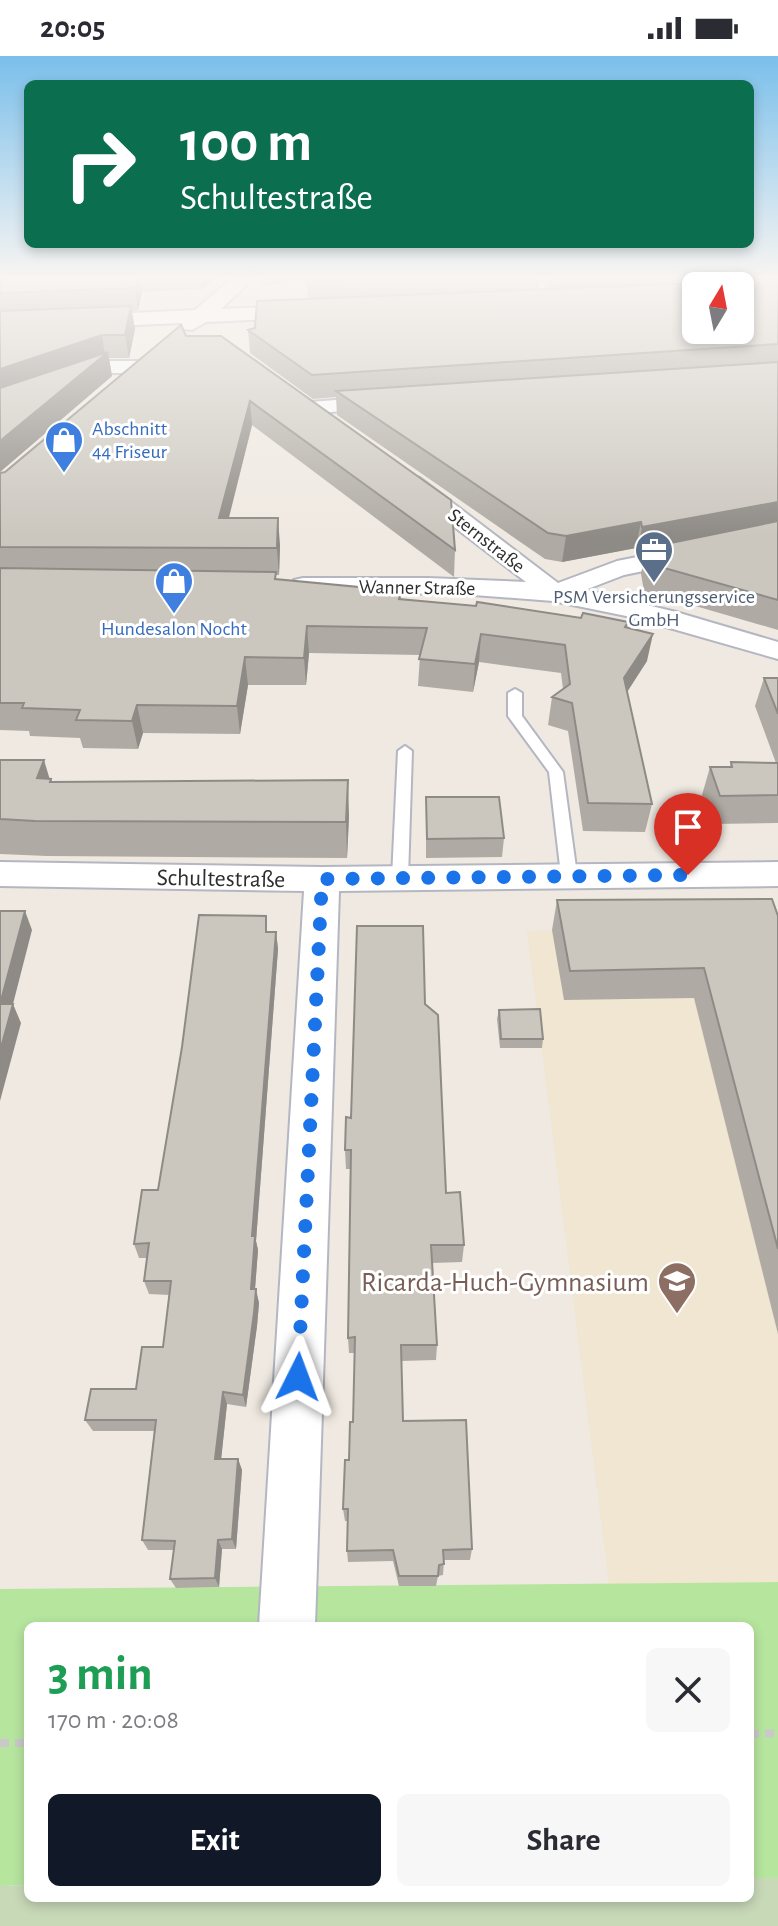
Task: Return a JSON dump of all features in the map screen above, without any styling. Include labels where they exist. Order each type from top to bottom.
[{"type":"main road","points":[[111,394],[146,362]]},
{"type":"street","points":[[0,405],[107,367],[139,362]]},
{"type":"street","points":[[334,426],[304,403],[403,401]]},
{"type":"street","name":"Sternstraße","points":[[396,471],[506,552],[555,593]]},
{"type":"street","points":[[555,593],[617,569],[778,536]]},
{"type":"street","name":"Wanner Straße","points":[[282,586],[438,587],[555,593],[635,609],[778,651]]},
{"type":"street","name":"Schultestraße","points":[[0,874],[322,879],[778,874]]},
{"type":"street","points":[[287,1622],[322,879]]},
{"type":"lane","points":[[515,693],[515,716],[556,772],[569,875]]},
{"type":"lane","points":[[400,878],[405,751]]},
{"type":"path","points":[[754,1734],[778,1733]]},
{"type":"path","points":[[0,1743],[24,1743]]},
{"type":"shaded area","name":"Ricarda-Huch-Gymnasium","points":[[778,929],[778,1582],[609,1584],[527,931]]},
{"type":"green space","points":[[778,1582],[778,1878],[754,1878],[754,1622],[24,1622],[24,1885],[0,1886],[0,1589]]},
{"type":"green space","points":[[754,1878],[778,1878],[778,1926],[0,1926],[0,1886],[24,1885],[24,1902],[754,1902]]},
{"type":"building","points":[[0,362],[20,362],[0,369]]},
{"type":"building","points":[[77,362],[96,362],[0,441],[0,388]]},
{"type":"building","points":[[136,362],[258,362],[451,500],[455,550],[250,401],[219,518],[278,518],[277,548],[0,547],[0,473]]},
{"type":"building","points":[[294,362],[503,362],[312,375]]},
{"type":"building","points":[[778,362],[778,502],[642,527],[641,522],[566,536],[548,533],[336,391]]},
{"type":"building","points":[[778,521],[778,600],[650,564],[646,548]]},
{"type":"building","points":[[0,568],[276,572],[275,579],[401,591],[399,599],[476,606],[477,602],[581,618],[583,613],[628,622],[625,627],[653,634],[624,678],[652,804],[588,803],[572,703],[552,697],[570,684],[565,645],[481,634],[475,664],[419,659],[427,628],[307,626],[304,658],[245,657],[237,706],[137,705],[132,721],[76,720],[80,710],[22,708],[24,703],[0,703]]},
{"type":"building","points":[[764,678],[778,678],[778,714]]},
{"type":"building","points":[[0,760],[44,760],[37,778],[51,779],[50,782],[348,780],[346,822],[0,819]]},
{"type":"building","points":[[731,762],[778,763],[778,795],[720,796],[710,767],[732,767]]},
{"type":"building","points":[[426,797],[499,797],[504,838],[427,839]]},
{"type":"building","points":[[772,899],[778,916],[778,1249],[704,968],[570,971],[557,900]]},
{"type":"building","points":[[0,911],[25,911],[0,1004]]},
{"type":"building","points":[[199,915],[266,916],[266,932],[276,932],[252,1236],[255,1236],[251,1289],[256,1289],[254,1313],[243,1395],[223,1392],[215,1459],[238,1459],[232,1539],[218,1540],[215,1578],[170,1579],[175,1541],[142,1540],[156,1420],[85,1420],[91,1389],[136,1389],[142,1347],[163,1347],[171,1281],[144,1281],[149,1243],[134,1244],[142,1190],[158,1190],[182,1047]]},
{"type":"building","points":[[357,926],[423,926],[425,1004],[438,1015],[446,1193],[460,1192],[464,1245],[431,1245],[437,1345],[401,1345],[403,1421],[466,1420],[472,1549],[443,1550],[444,1564],[439,1565],[438,1576],[399,1576],[393,1550],[347,1551],[348,1509],[343,1509],[345,1460],[349,1460],[350,1422],[353,1422],[355,1337],[348,1338],[351,1150],[345,1150],[346,1117],[351,1118]]},
{"type":"building","points":[[0,1004],[13,1004],[0,1051]]},
{"type":"building","points":[[540,1009],[543,1039],[501,1039],[499,1010]]},
{"type":"place","name":"Abschnitt 44 Friseur","points":[[64,474]]},
{"type":"place","name":"PSM Versicherungsservice GmbH","points":[[654,584]]},
{"type":"place","name":"Hundesalon Nocht","points":[[174,615]]},
{"type":"place","name":"Ricarda-Huch-Gymnasium","points":[[677,1315]]},
{"type":"route","points":[[298,1377],[322,879],[688,875]]}]
